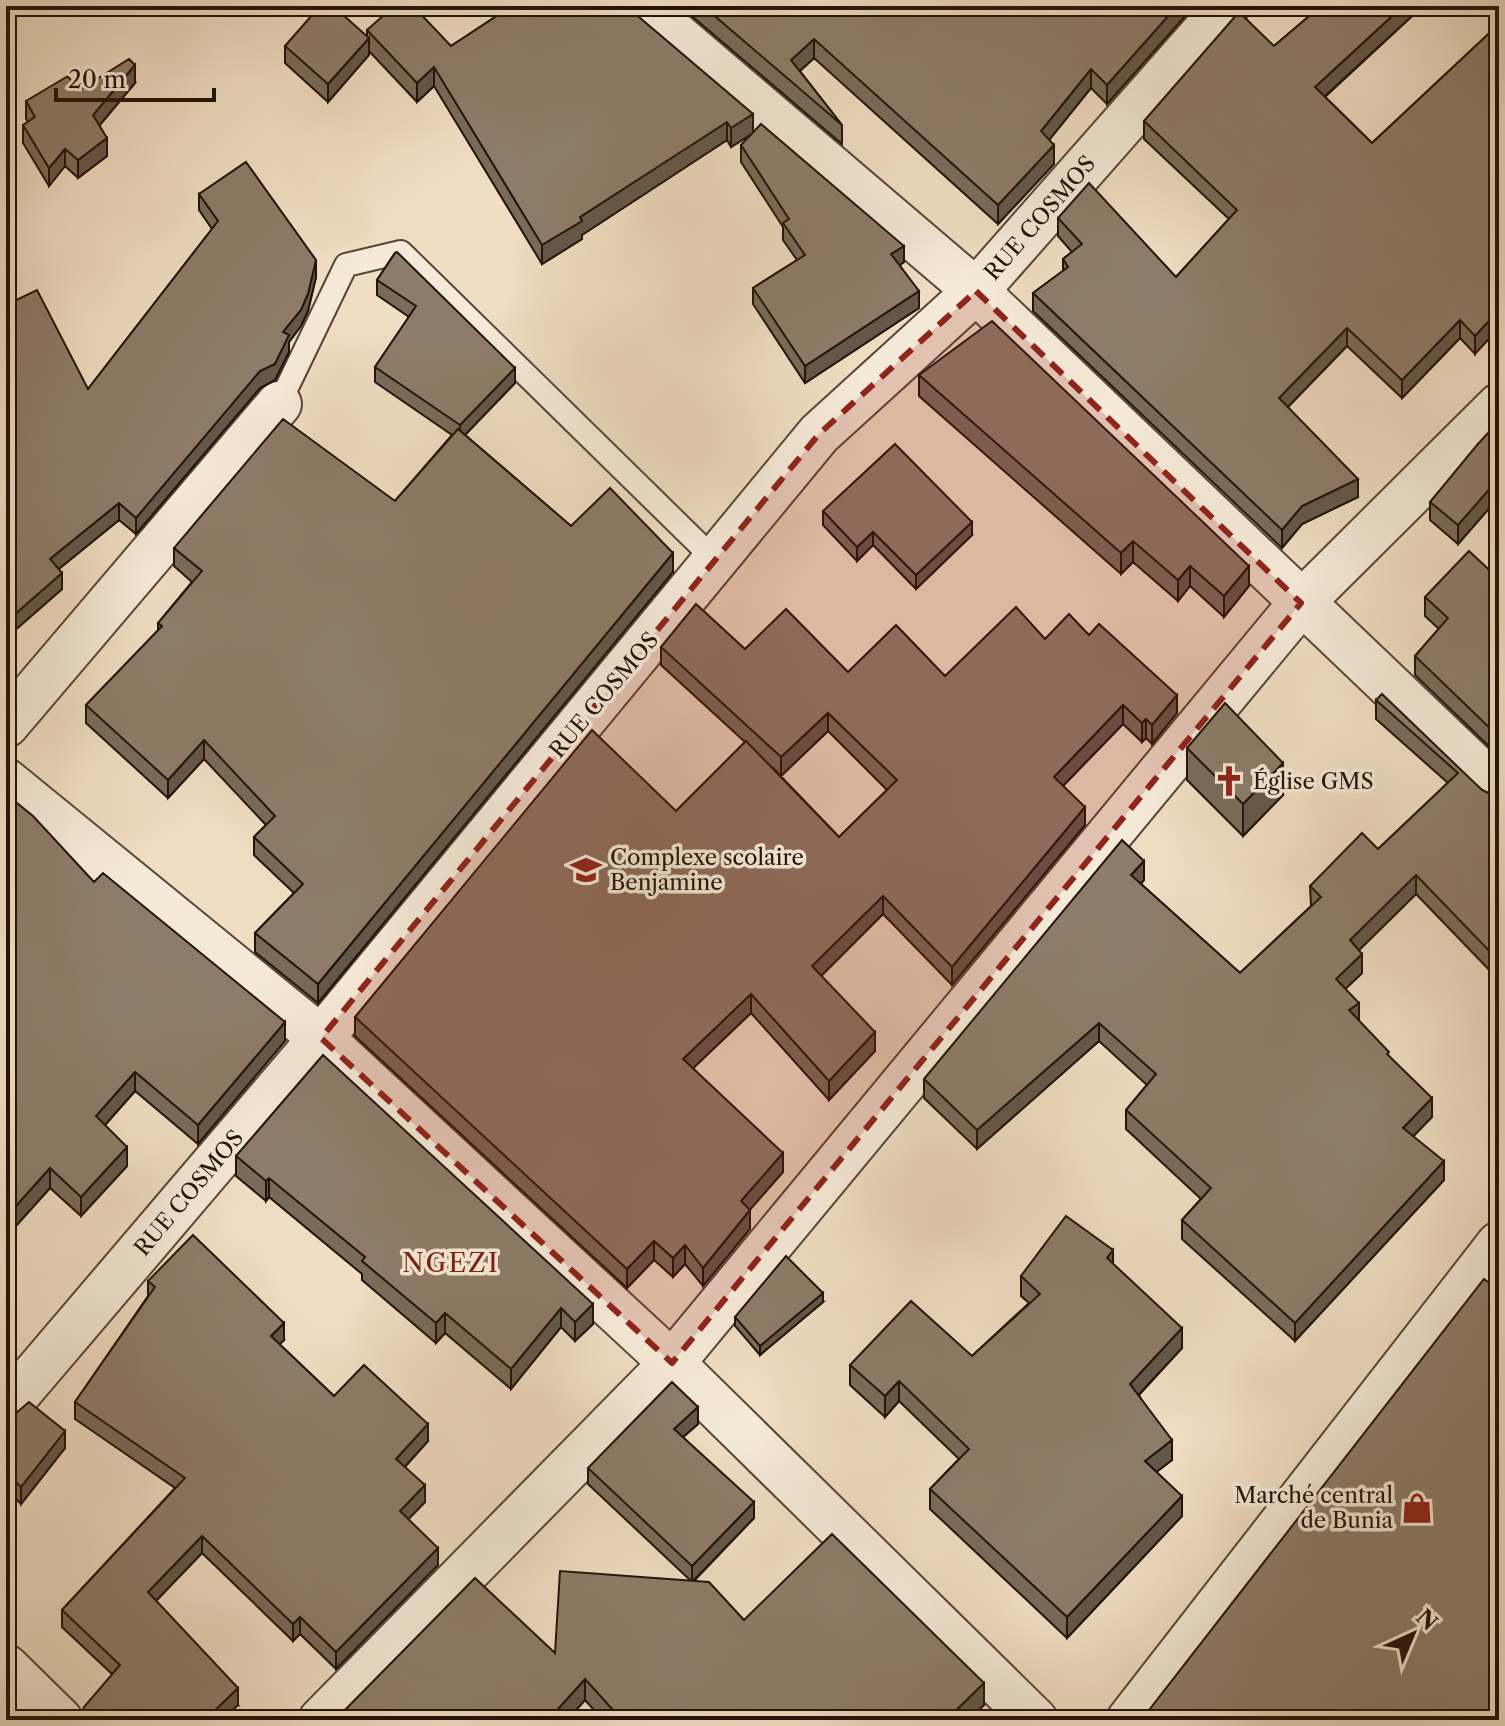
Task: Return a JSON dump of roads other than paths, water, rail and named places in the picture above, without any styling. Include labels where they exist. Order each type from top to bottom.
[{"type":"street","points":[[642,6],[976,291],[1499,790]]},
{"type":"street","name":"RUE COSMOS","points":[[6,1408],[321,1038],[819,434],[976,291],[1227,6]]},
{"type":"street","points":[[6,725],[279,404]]},
{"type":"street","points":[[321,1720],[672,1363],[1301,603],[1499,406]]},
{"type":"street","points":[[6,781],[321,1038],[672,1363],[1035,1720]]},
{"type":"street","points":[[1129,1720],[1499,1244]]},
{"type":"street","points":[[6,1667],[60,1720]]},
{"type":"lane","points":[[279,404],[346,265],[401,252],[715,560]]},
{"type":"place","name":"Église GMS","points":[[1229,781]]},
{"type":"place","name":"Complexe scolaire Benjamine","points":[[586,870]]},
{"type":"place","name":"Marché central de Bunia","points":[[1417,1508]]},
{"type":"district","name":"NGEZI","points":[[451,1263]]}]
